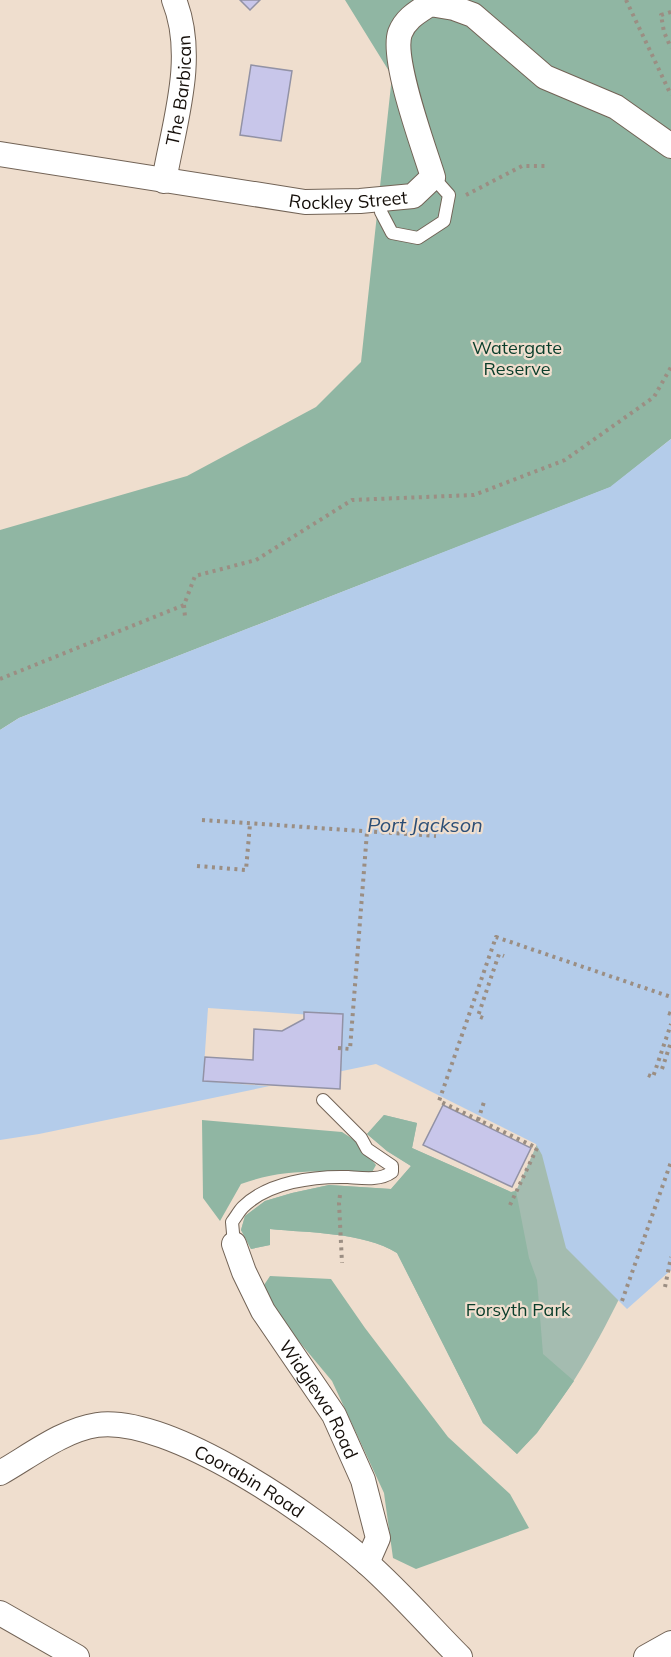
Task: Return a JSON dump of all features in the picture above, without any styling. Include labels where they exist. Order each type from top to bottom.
[{"type":"street","name":"The Barbican","points":[[164,181],[179,98],[185,44],[179,12],[174,0]]},
{"type":"street","name":"Rockley Street","points":[[0,154],[305,202],[413,196],[433,177],[409,102],[400,57],[400,34],[410,16],[430,4],[454,8],[473,15],[545,77],[616,107],[671,146]]},
{"type":"street","name":"Widgiewa Road","points":[[234,1244],[244,1272],[263,1311],[334,1415],[363,1480],[378,1538],[367,1563]]},
{"type":"street","name":"Coorabin Road","points":[[0,1473],[83,1428],[114,1424],[146,1430],[177,1441],[226,1465],[306,1516],[367,1563],[460,1657]]},
{"type":"street","points":[[0,1613],[77,1657]]},
{"type":"street","points":[[646,1657],[671,1643]]},
{"type":"lane","points":[[382,199],[381,212],[392,233],[418,238],[444,221],[449,195],[433,177]]},
{"type":"lane","points":[[234,1244],[232,1222],[244,1206],[267,1191],[300,1179],[386,1177],[392,1172],[392,1166],[367,1149],[361,1138],[323,1100]]},
{"type":"path","points":[[626,0],[671,95]]},
{"type":"path","points":[[671,12],[661,15],[664,32],[671,48]]},
{"type":"path","points":[[447,205],[522,166],[548,166]]},
{"type":"path","points":[[185,617],[184,605],[195,576],[256,560],[352,500],[474,495],[565,460],[654,397],[671,367]]},
{"type":"path","points":[[0,679],[184,605]]},
{"type":"path","points":[[202,820],[436,836]]},
{"type":"path","points":[[197,866],[246,870],[250,824]]},
{"type":"path","points":[[338,1048],[350,1049],[367,832]]},
{"type":"path","points":[[510,1205],[537,1148],[439,1101],[496,937],[671,998]]},
{"type":"path","points":[[483,1018],[478,1016],[499,954],[504,956]]},
{"type":"path","points":[[648,1075],[653,1077],[671,1024]]},
{"type":"path","points":[[662,1069],[671,1042]]},
{"type":"path","points":[[478,1120],[484,1102]]},
{"type":"path","points":[[622,1301],[671,1162]]},
{"type":"path","points":[[342,1263],[339,1203],[343,1177]]},
{"type":"path","points":[[665,1287],[671,1257]]},
{"type":"green space","name":"Watergate Reserve","points":[[345,0],[671,0],[671,439],[611,487],[19,718],[0,730],[0,530],[187,476],[316,407],[361,362],[392,76]]},
{"type":"green space","name":"Forsyth Park","points":[[384,1115],[417,1123],[412,1148],[511,1192],[516,1191],[538,1142],[621,1295],[562,1399],[517,1454],[483,1423],[397,1253],[383,1246],[352,1237],[270,1229],[270,1245],[251,1249],[241,1230],[245,1216],[265,1201],[292,1193],[329,1185],[391,1189],[411,1166],[387,1151],[367,1134]]},
{"type":"green space","name":"Forsyth Park","points":[[384,1115],[417,1123],[412,1148],[511,1192],[516,1191],[529,1258],[537,1280],[543,1354],[574,1381],[537,1433],[517,1454],[483,1423],[397,1253],[383,1246],[352,1237],[270,1229],[270,1245],[251,1249],[241,1230],[245,1216],[265,1201],[292,1193],[329,1185],[391,1189],[411,1166],[387,1151],[367,1134]]},
{"type":"green space","points":[[202,1120],[342,1132],[356,1141],[376,1165],[371,1174],[289,1173],[241,1184],[220,1221],[203,1198]]},
{"type":"green space","points":[[270,1276],[331,1279],[365,1328],[448,1437],[510,1494],[529,1528],[416,1569],[393,1558],[384,1493],[332,1381],[276,1314],[262,1288]]},
{"type":"water","name":"Port Jackson","points":[[671,439],[671,1270],[627,1309],[566,1248],[542,1155],[536,1144],[376,1064],[39,1134],[0,1140],[0,730],[19,718],[610,487]]},
{"type":"pier","points":[[208,1008],[341,1017],[336,1075],[280,1087],[203,1081]]},
{"type":"building","points":[[240,0],[260,0],[250,10]]},
{"type":"building","points":[[251,65],[292,71],[281,141],[240,135]]},
{"type":"building","points":[[304,1012],[343,1014],[340,1089],[203,1081],[205,1057],[253,1060],[254,1029],[282,1031],[304,1019]]},
{"type":"building","points":[[443,1105],[531,1148],[512,1187],[423,1145]]}]
